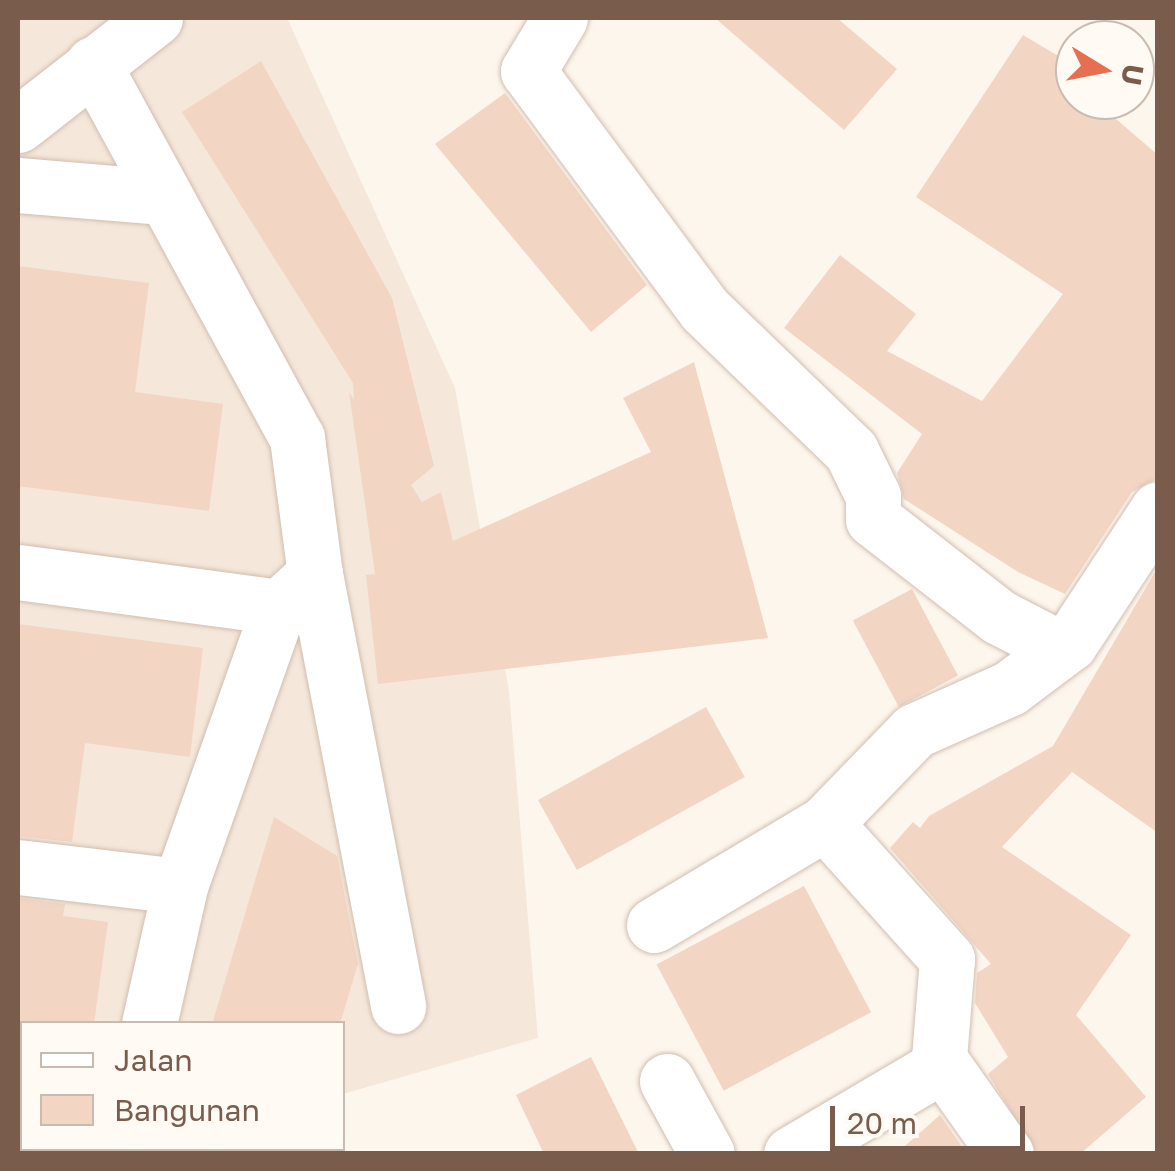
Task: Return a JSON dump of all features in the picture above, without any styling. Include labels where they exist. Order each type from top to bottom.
[{"type":"street","points":[[18,126],[155,18]]},
{"type":"street","points":[[560,18],[535,49],[528,71],[706,310],[851,451],[873,496],[873,519],[999,617],[1061,649]]},
{"type":"street","points":[[93,64],[160,197],[222,294],[297,438],[297,591],[398,1006]]},
{"type":"street","points":[[18,186],[160,197]]},
{"type":"street","points":[[654,925],[825,823],[914,732],[1010,688],[1061,649],[1158,509]]},
{"type":"street","points":[[18,572],[297,591]]},
{"type":"street","points":[[150,1021],[180,886],[297,591]]},
{"type":"street","points":[[825,823],[947,959],[937,1052],[942,1065],[1006,1154]]},
{"type":"street","points":[[18,867],[180,886]]},
{"type":"street","points":[[792,1154],[942,1065]]},
{"type":"street","points":[[667,1081],[708,1154]]},
{"type":"shaded area","points":[[18,18],[287,18],[455,388],[509,691],[538,1038],[345,1093],[345,1021],[20,1021],[20,1151],[298,1151],[18,1153]]},
{"type":"building","points":[[715,18],[837,18],[897,69],[844,130]]},
{"type":"building","points":[[1023,35],[1055,54],[1055,120],[1117,120],[1158,155],[1158,478],[1132,492],[1065,594],[1018,572],[904,499],[897,473],[922,434],[784,328],[840,255],[916,314],[887,351],[982,401],[1063,294],[916,197]]},
{"type":"building","points":[[261,61],[392,298],[434,466],[411,485],[422,502],[441,492],[453,541],[651,452],[623,398],[694,362],[768,638],[378,684],[366,575],[375,574],[349,392],[354,400],[353,383],[182,112]]},
{"type":"building","points":[[505,93],[647,285],[591,332],[435,144]]},
{"type":"building","points":[[18,266],[149,283],[135,392],[223,404],[209,511],[18,486]]},
{"type":"building","points":[[1158,567],[1158,833],[1072,772],[1002,847],[1131,935],[1076,1015],[1146,1097],[1080,1154],[1037,1154],[988,1074],[1008,1057],[975,1003],[977,973],[991,964],[890,848],[913,822],[920,828],[929,816],[1053,746]]},
{"type":"building","points":[[912,589],[958,676],[899,707],[853,620]]},
{"type":"building","points":[[18,624],[203,648],[190,757],[85,743],[72,842],[18,836]]},
{"type":"building","points":[[706,707],[745,777],[577,870],[538,800]]},
{"type":"building","points":[[274,817],[337,856],[358,964],[341,1021],[213,1021]]},
{"type":"building","points":[[804,886],[871,1012],[724,1091],[657,964]]},
{"type":"building","points":[[18,898],[65,904],[63,916],[108,922],[94,1021],[18,1024]]},
{"type":"building","points":[[591,1057],[639,1154],[544,1154],[516,1095]]},
{"type":"building","points":[[940,1115],[967,1154],[896,1154]]}]
